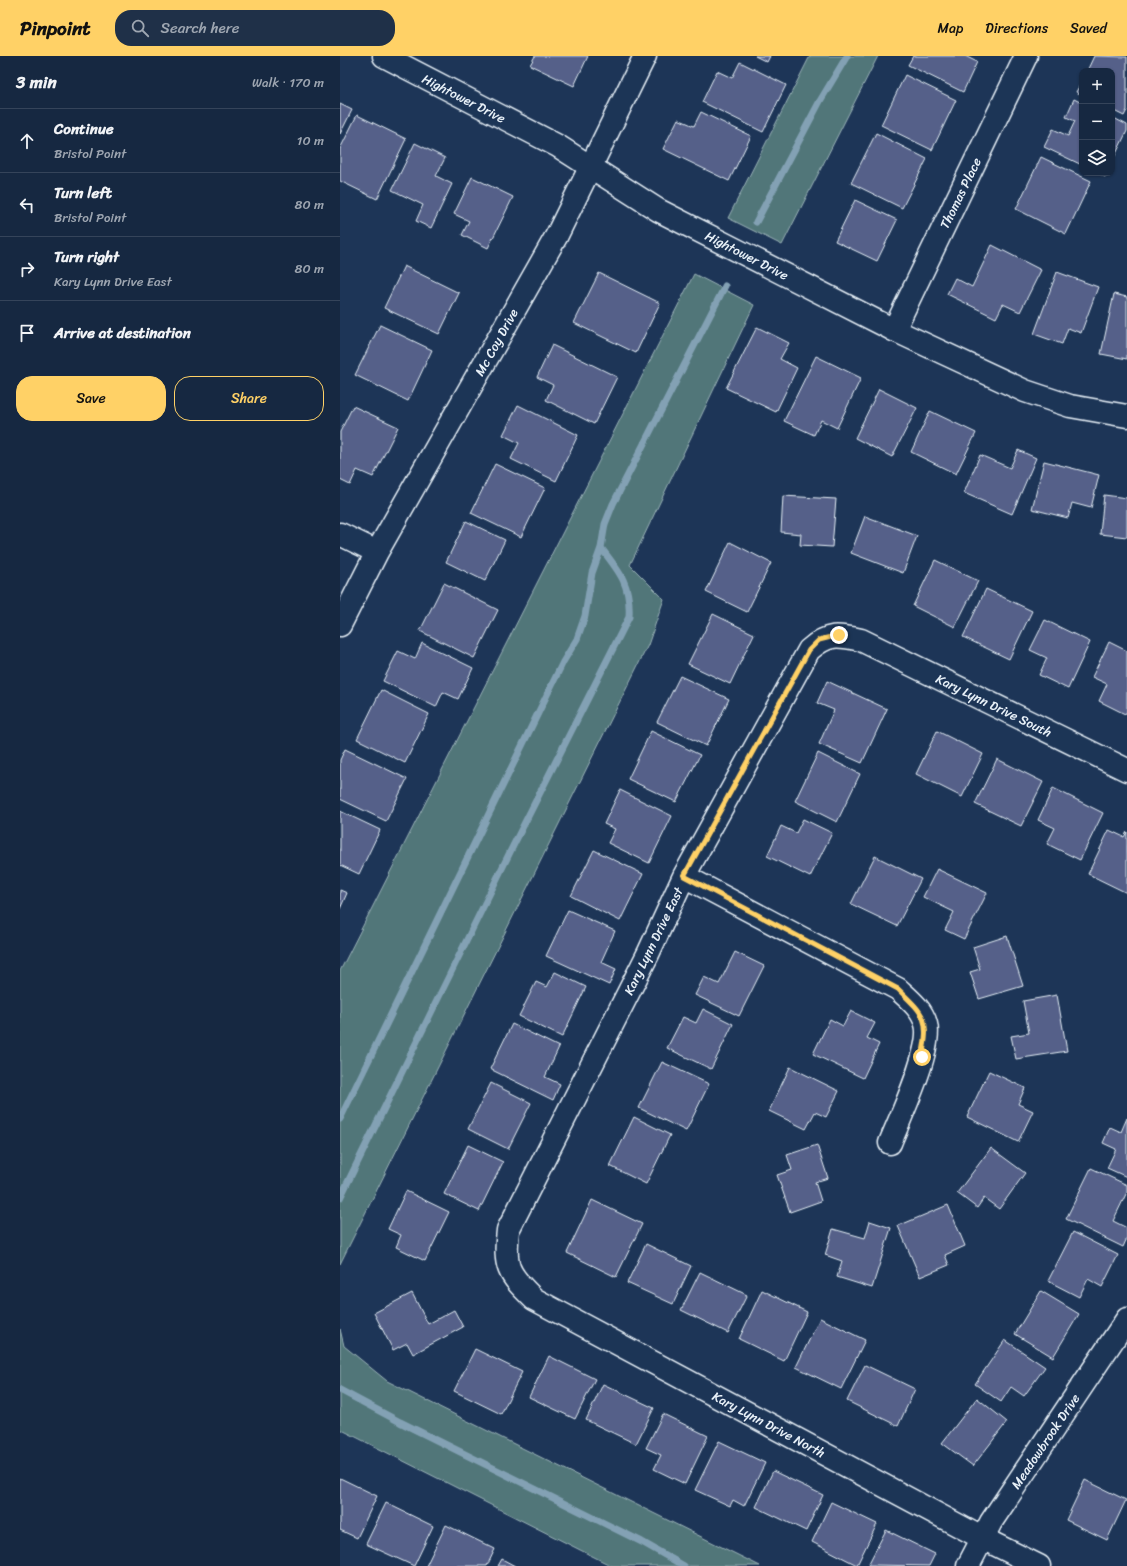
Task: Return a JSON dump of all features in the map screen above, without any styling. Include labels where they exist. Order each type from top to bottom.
[{"type":"street","name":"Hightower Drive","points":[[384,56],[558,146],[658,210],[894,330],[1025,391],[1070,406],[1127,416]]},
{"type":"street","name":"Mc Coy Drive","points":[[340,626],[377,552],[557,235],[645,56]]},
{"type":"street","name":"Thomas Place","points":[[894,330],[1026,56]]},
{"type":"street","points":[[340,534],[377,552]]},
{"type":"street","name":"Kary Lynn Drive East","points":[[508,1270],[505,1254],[508,1230],[644,961],[684,876],[809,650],[819,640],[839,635],[861,640]]},
{"type":"street","name":"Kary Lynn Drive South","points":[[861,640],[1127,770]]},
{"type":"street","points":[[684,876],[898,989],[920,1010],[926,1024],[927,1034],[922,1057],[890,1143]]},
{"type":"street","name":"Kary Lynn Drive North","points":[[508,1270],[518,1284],[534,1299],[982,1538],[1039,1566]]},
{"type":"street","name":"Meadowbrook Drive","points":[[968,1566],[991,1522],[1127,1319]]},
{"type":"green space","points":[[810,56],[878,56],[782,245],[728,218]]},
{"type":"green space","points":[[694,274],[754,305],[630,565],[664,599],[648,645],[340,1264],[340,971]]},
{"type":"green space","points":[[340,1329],[344,1346],[387,1381],[760,1566],[612,1566],[340,1429]]},
{"type":"building","points":[[535,56],[588,56],[574,86],[530,65]]},
{"type":"building","points":[[755,56],[770,56],[767,62]]},
{"type":"building","points":[[913,56],[965,56],[977,62],[963,92],[908,65]]},
{"type":"building","points":[[1094,56],[1127,57],[1127,110],[1124,116],[1115,112],[1115,68],[1088,68]]},
{"type":"building","points":[[740,62],[786,85],[763,132],[702,102],[717,71],[732,78]]},
{"type":"building","points":[[905,75],[956,100],[932,150],[881,125]]},
{"type":"building","points":[[1079,86],[1079,94],[1076,92]]},
{"type":"building","points":[[1074,99],[1079,102],[1079,164],[1044,147],[1053,129],[1068,136],[1075,121],[1066,117]]},
{"type":"building","points":[[340,104],[352,110],[340,134]]},
{"type":"building","points":[[701,112],[751,136],[729,181],[663,149],[678,119],[694,126]]},
{"type":"building","points":[[357,115],[406,139],[377,199],[340,181],[340,149]]},
{"type":"building","points":[[1115,119],[1127,125],[1127,131],[1115,156]]},
{"type":"building","points":[[876,133],[927,159],[902,208],[851,183]]},
{"type":"building","points":[[415,143],[445,158],[436,176],[452,184],[431,228],[416,221],[423,205],[392,190]]},
{"type":"building","points":[[1041,157],[1091,181],[1066,234],[1016,209]]},
{"type":"building","points":[[472,177],[513,197],[488,248],[462,235],[469,221],[454,214]]},
{"type":"building","points":[[855,200],[897,220],[877,261],[835,241]]},
{"type":"building","points":[[992,245],[1041,270],[1020,312],[1003,304],[996,318],[947,294],[955,278],[972,287]]},
{"type":"building","points":[[404,266],[459,293],[439,334],[384,308]]},
{"type":"building","points":[[1057,272],[1098,287],[1081,333],[1068,328],[1062,344],[1034,334]]},
{"type":"building","points":[[599,273],[660,303],[636,353],[574,323]]},
{"type":"building","points":[[1114,294],[1127,297],[1127,359],[1101,354]]},
{"type":"building","points":[[380,325],[432,350],[408,401],[355,375]]},
{"type":"building","points":[[757,327],[789,343],[780,359],[797,368],[776,412],[726,388]]},
{"type":"building","points":[[552,345],[617,377],[594,424],[546,400],[553,385],[537,377]]},
{"type":"building","points":[[816,356],[861,378],[837,428],[821,420],[814,435],[784,421]]},
{"type":"building","points":[[879,389],[917,408],[892,457],[855,438]]},
{"type":"building","points":[[518,405],[578,435],[556,481],[511,459],[519,443],[503,435]]},
{"type":"building","points":[[353,406],[398,427],[373,477],[357,470],[350,485],[340,480],[340,432]]},
{"type":"building","points":[[930,411],[976,433],[956,474],[911,452]]},
{"type":"building","points":[[1018,450],[1036,458],[1012,514],[964,493],[980,455],[1010,468]]},
{"type":"building","points":[[1044,461],[1099,475],[1091,508],[1072,503],[1068,518],[1032,509]]},
{"type":"building","points":[[495,464],[545,488],[521,537],[471,513]]},
{"type":"building","points":[[1104,495],[1127,498],[1127,537],[1100,534]]},
{"type":"building","points":[[783,496],[836,499],[832,547],[800,545],[801,534],[781,532]]},
{"type":"building","points":[[865,516],[917,536],[903,573],[851,553]]},
{"type":"building","points":[[466,521],[505,540],[485,581],[446,562]]},
{"type":"building","points":[[730,542],[771,563],[747,612],[706,592]]},
{"type":"building","points":[[935,560],[978,581],[955,627],[913,606]]},
{"type":"building","points":[[444,583],[498,610],[474,658],[420,631]]},
{"type":"building","points":[[986,589],[1032,611],[1009,659],[963,637]]},
{"type":"building","points":[[713,614],[754,634],[730,684],[688,664]]},
{"type":"building","points":[[1045,620],[1090,642],[1068,689],[1039,675],[1047,658],[1030,650]]},
{"type":"building","points":[[1109,642],[1127,651],[1127,711],[1125,714],[1099,701],[1107,684],[1092,677]]},
{"type":"building","points":[[422,643],[473,668],[458,699],[443,692],[436,707],[383,681],[398,651],[415,659]]},
{"type":"building","points":[[680,676],[729,699],[706,746],[657,722]]},
{"type":"building","points":[[827,681],[887,709],[862,763],[819,744],[834,710],[817,703]]},
{"type":"building","points":[[381,690],[429,714],[405,763],[357,739]]},
{"type":"building","points":[[651,731],[700,755],[676,802],[628,779]]},
{"type":"building","points":[[937,731],[983,754],[962,797],[916,774]]},
{"type":"building","points":[[345,749],[407,779],[386,821],[340,799],[340,760]]},
{"type":"building","points":[[818,753],[860,774],[837,822],[795,801]]},
{"type":"building","points":[[997,759],[1043,782],[1021,826],[975,804]]},
{"type":"building","points":[[1053,788],[1103,813],[1080,860],[1047,844],[1055,828],[1038,820]]},
{"type":"building","points":[[620,790],[672,816],[649,863],[608,843],[615,829],[604,824]]},
{"type":"building","points":[[340,811],[380,830],[359,874],[340,865]]},
{"type":"building","points":[[803,819],[832,833],[810,877],[767,856],[781,826],[796,833]]},
{"type":"building","points":[[1109,830],[1124,837],[1127,832],[1127,893],[1088,874]]},
{"type":"building","points":[[594,850],[643,874],[620,921],[571,896]]},
{"type":"building","points":[[875,856],[921,879],[897,926],[851,904]]},
{"type":"building","points":[[937,869],[987,893],[964,939],[945,930],[954,912],[923,897]]},
{"type":"building","points":[[340,890],[347,893],[340,909]]},
{"type":"building","points":[[568,910],[615,931],[601,962],[616,969],[609,985],[546,956]]},
{"type":"building","points":[[1007,936],[1023,986],[979,999],[970,972],[980,969],[973,947]]},
{"type":"building","points":[[735,952],[764,966],[739,1016],[695,995],[704,977],[719,984]]},
{"type":"building","points":[[555,972],[586,987],[562,1037],[519,1016],[536,982],[547,987]]},
{"type":"building","points":[[1057,995],[1067,1051],[1016,1059],[1011,1036],[1029,1033],[1023,1001]]},
{"type":"building","points":[[703,1009],[733,1024],[711,1069],[667,1048],[683,1017],[696,1023]]},
{"type":"building","points":[[851,1011],[875,1023],[867,1038],[879,1044],[863,1078],[813,1054],[830,1019],[843,1026]]},
{"type":"building","points":[[512,1024],[559,1047],[545,1077],[560,1084],[553,1100],[490,1069]]},
{"type":"building","points":[[662,1062],[709,1084],[686,1131],[639,1108]]},
{"type":"building","points":[[790,1067],[839,1091],[826,1117],[815,1112],[806,1129],[769,1111]]},
{"type":"building","points":[[989,1071],[1025,1088],[1018,1104],[1033,1111],[1018,1142],[967,1117]]},
{"type":"building","points":[[491,1083],[531,1103],[508,1149],[468,1129]]},
{"type":"building","points":[[634,1117],[670,1135],[646,1184],[610,1166]]},
{"type":"building","points":[[1127,1118],[1127,1177],[1107,1168],[1116,1149],[1103,1143],[1110,1127],[1121,1132]]},
{"type":"building","points":[[468,1145],[503,1162],[479,1211],[444,1194]]},
{"type":"building","points":[[817,1145],[828,1178],[815,1182],[821,1201],[790,1212],[777,1175],[792,1170],[787,1155]]},
{"type":"building","points":[[991,1148],[1025,1173],[999,1209],[984,1198],[977,1208],[957,1193]]},
{"type":"building","points":[[1091,1168],[1127,1185],[1127,1192],[1113,1221],[1127,1228],[1127,1238],[1123,1247],[1066,1219]]},
{"type":"building","points":[[406,1191],[449,1212],[425,1261],[396,1247],[401,1235],[388,1229]]},
{"type":"building","points":[[592,1200],[642,1224],[616,1277],[567,1253]]},
{"type":"building","points":[[948,1205],[965,1246],[945,1255],[949,1265],[920,1277],[898,1226]]},
{"type":"building","points":[[870,1221],[891,1228],[872,1288],[837,1277],[842,1261],[825,1255],[833,1229],[865,1238]]},
{"type":"building","points":[[1073,1232],[1118,1255],[1102,1287],[1088,1279],[1079,1297],[1048,1281]]},
{"type":"building","points":[[646,1244],[691,1266],[673,1304],[627,1283]]},
{"type":"building","points":[[700,1272],[747,1295],[728,1333],[681,1310]]},
{"type":"building","points":[[762,1290],[807,1312],[784,1361],[739,1339]]},
{"type":"building","points":[[1041,1291],[1079,1314],[1053,1357],[1015,1334]]},
{"type":"building","points":[[412,1293],[428,1324],[454,1310],[463,1327],[413,1354],[407,1343],[393,1350],[374,1313]]},
{"type":"building","points":[[820,1318],[865,1340],[841,1389],[796,1367]]},
{"type":"building","points":[[1005,1340],[1045,1367],[1024,1396],[1011,1387],[1001,1402],[975,1384]]},
{"type":"building","points":[[475,1349],[522,1372],[501,1414],[454,1391]]},
{"type":"building","points":[[549,1356],[595,1379],[575,1419],[529,1397]]},
{"type":"building","points":[[865,1365],[915,1389],[898,1426],[847,1401]]},
{"type":"building","points":[[603,1384],[654,1408],[636,1444],[586,1420]]},
{"type":"building","points":[[977,1398],[1007,1422],[973,1466],[942,1443]]},
{"type":"building","points":[[663,1414],[708,1436],[685,1484],[654,1469],[661,1455],[646,1448]]},
{"type":"building","points":[[719,1441],[765,1463],[744,1506],[733,1500],[730,1506],[695,1490]]},
{"type":"building","points":[[773,1471],[823,1495],[806,1531],[756,1507]]},
{"type":"building","points":[[340,1478],[377,1496],[357,1538],[340,1530]]},
{"type":"building","points":[[1085,1480],[1126,1500],[1107,1540],[1066,1520]]},
{"type":"building","points":[[831,1502],[877,1524],[857,1565],[812,1542]]},
{"type":"building","points":[[386,1503],[433,1526],[414,1566],[366,1544]]},
{"type":"building","points":[[446,1525],[495,1549],[487,1566],[426,1566]]},
{"type":"building","points":[[886,1530],[935,1554],[929,1566],[868,1565]]},
{"type":"building","points":[[502,1559],[515,1566],[498,1566]]},
{"type":"waterway","points":[[756,222],[820,101],[847,56]]},
{"type":"waterway","points":[[340,1119],[563,662],[577,639],[585,616],[592,573],[601,548],[605,524],[613,504],[725,286]]},
{"type":"waterway","points":[[340,1198],[513,846],[629,617],[626,587],[614,564],[601,548]]},
{"type":"waterway","points":[[340,1390],[400,1422],[642,1542],[684,1566]]},
{"type":"route","points":[[839,635],[819,640],[809,650],[684,876],[898,989],[920,1010],[926,1024],[927,1034],[922,1057]]}]
